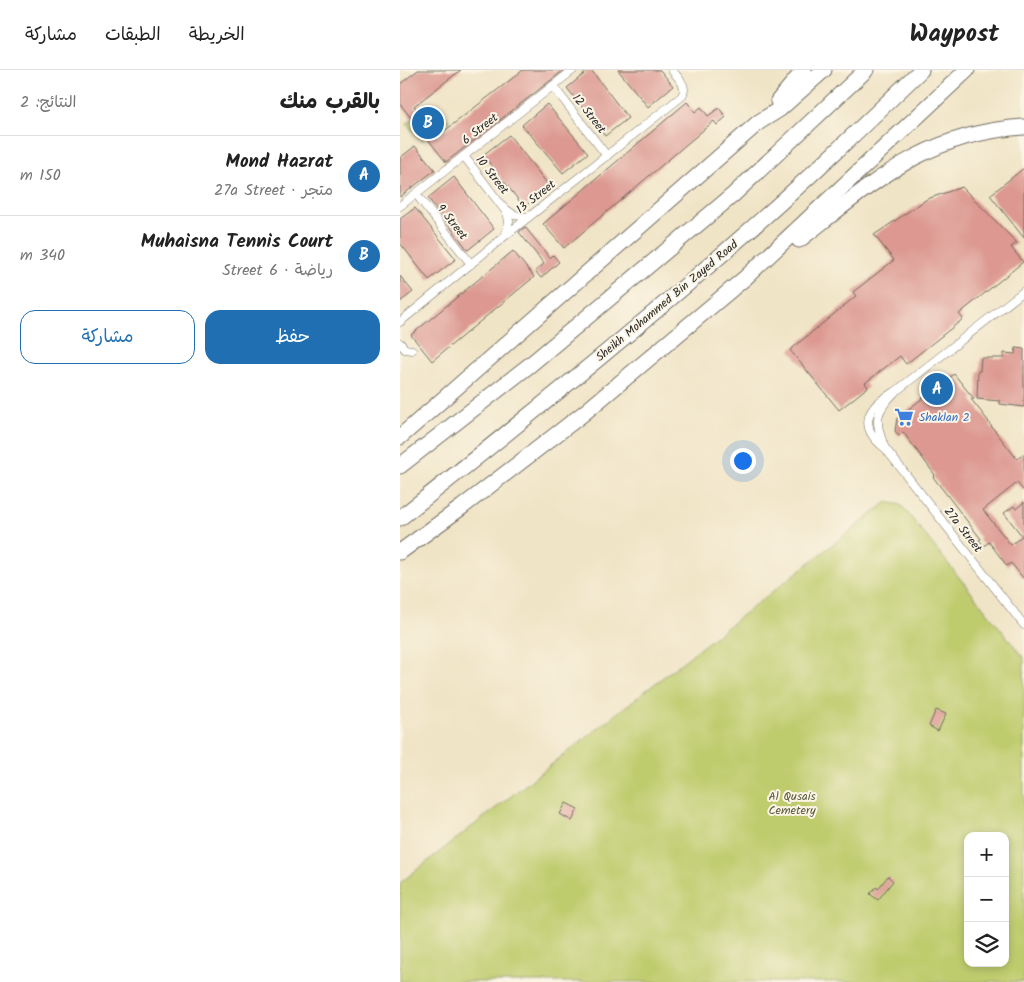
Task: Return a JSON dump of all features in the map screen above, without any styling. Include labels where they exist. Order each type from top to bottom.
[{"type":"highway","points":[[760,122],[804,70]]},
{"type":"highway","points":[[400,437],[760,122],[780,109],[824,70]]},
{"type":"highway","points":[[400,466],[531,364],[733,195],[866,70]]},
{"type":"highway","name":"Sheikh Mohammed Bin Zayed Road","points":[[400,518],[544,404],[658,309],[823,164],[921,70]]},
{"type":"highway","points":[[400,552],[584,413],[745,278],[967,70]]},
{"type":"highway","points":[[745,278],[892,169],[917,155],[944,143],[972,134],[1001,128],[1024,127]]},
{"type":"highway","points":[[400,563],[462,507]]},
{"type":"street","name":"6 Street","points":[[400,206],[573,70]]},
{"type":"street","name":"13 Street","points":[[400,322],[528,217],[681,97],[685,90],[684,85],[672,70]]},
{"type":"street","name":"12 Street","points":[[553,86],[607,156]]},
{"type":"street","name":"10 Street","points":[[464,156],[503,207],[509,221],[506,235]]},
{"type":"street","name":"9 Street","points":[[416,194],[471,264]]},
{"type":"street","name":"10 Street","points":[[503,207],[514,215],[528,217]]},
{"type":"street","name":"27a Street","points":[[1022,295],[895,392],[875,405],[869,417],[869,427],[873,436],[885,448],[1024,625]]},
{"type":"street","points":[[400,344],[406,349],[412,350]]},
{"type":"green space","points":[[433,103],[449,121],[421,141],[407,124]]},
{"type":"green space","name":"Al Qusais Cemetery","points":[[887,502],[901,505],[1024,658],[1024,982],[400,982],[400,883]]},
{"type":"building","points":[[418,70],[461,70],[414,106],[438,136],[523,70],[564,70],[446,162],[400,104],[400,84]]},
{"type":"building","points":[[591,70],[628,118],[605,136],[567,88]]},
{"type":"building","points":[[618,70],[660,70],[673,86],[648,107]]},
{"type":"building","points":[[687,102],[695,112],[701,107],[708,116],[719,108],[726,117],[717,125],[714,121],[564,248],[543,224]]},
{"type":"building","points":[[547,104],[588,153],[563,173],[522,125]]},
{"type":"building","points":[[509,135],[550,187],[524,207],[483,155]]},
{"type":"building","points":[[415,146],[435,170],[400,197],[400,158]]},
{"type":"building","points":[[1024,168],[1024,238],[990,195]]},
{"type":"building","points":[[454,177],[494,229],[468,250],[428,198]]},
{"type":"building","points":[[962,187],[1017,243],[1011,247],[1023,262],[959,314],[963,319],[906,364],[900,356],[865,383],[868,387],[839,410],[790,350],[856,296],[853,292],[894,260],[874,235],[927,199]]},
{"type":"building","points":[[415,208],[456,259],[429,280],[400,243],[400,219]]},
{"type":"building","points":[[525,227],[550,258],[553,255],[559,262],[541,278],[535,271],[544,264],[519,232]]},
{"type":"building","points":[[513,251],[534,277],[432,361],[411,335]]},
{"type":"building","points":[[400,276],[413,292],[400,302]]},
{"type":"building","points":[[1016,348],[1024,349],[1024,407],[1000,404],[1000,401],[977,399],[978,371],[980,371],[981,358],[1004,358],[1004,353],[1015,354]]},
{"type":"building","points":[[954,374],[1017,459],[1024,454],[1024,491],[1017,483],[983,510],[1011,545],[1022,536],[1004,513],[1014,506],[1016,509],[1024,502],[1024,579],[1011,563],[1007,566],[989,542],[984,546],[979,540],[981,539],[933,477],[935,475],[903,432],[899,436],[895,431],[897,418]]},
{"type":"building","points":[[936,710],[946,714],[938,731],[929,726]]},
{"type":"building","points":[[566,803],[578,809],[572,821],[560,814]]},
{"type":"building","points":[[888,876],[893,881],[878,900],[870,894],[876,887],[878,889]]},
{"type":"place","name":"Muhaisna Tennis Court","points":[[428,123]]},
{"type":"place","name":"Mond Hazrat","points":[[937,389]]},
{"type":"place","name":"Shaklan 2","points":[[904,417]]}]
